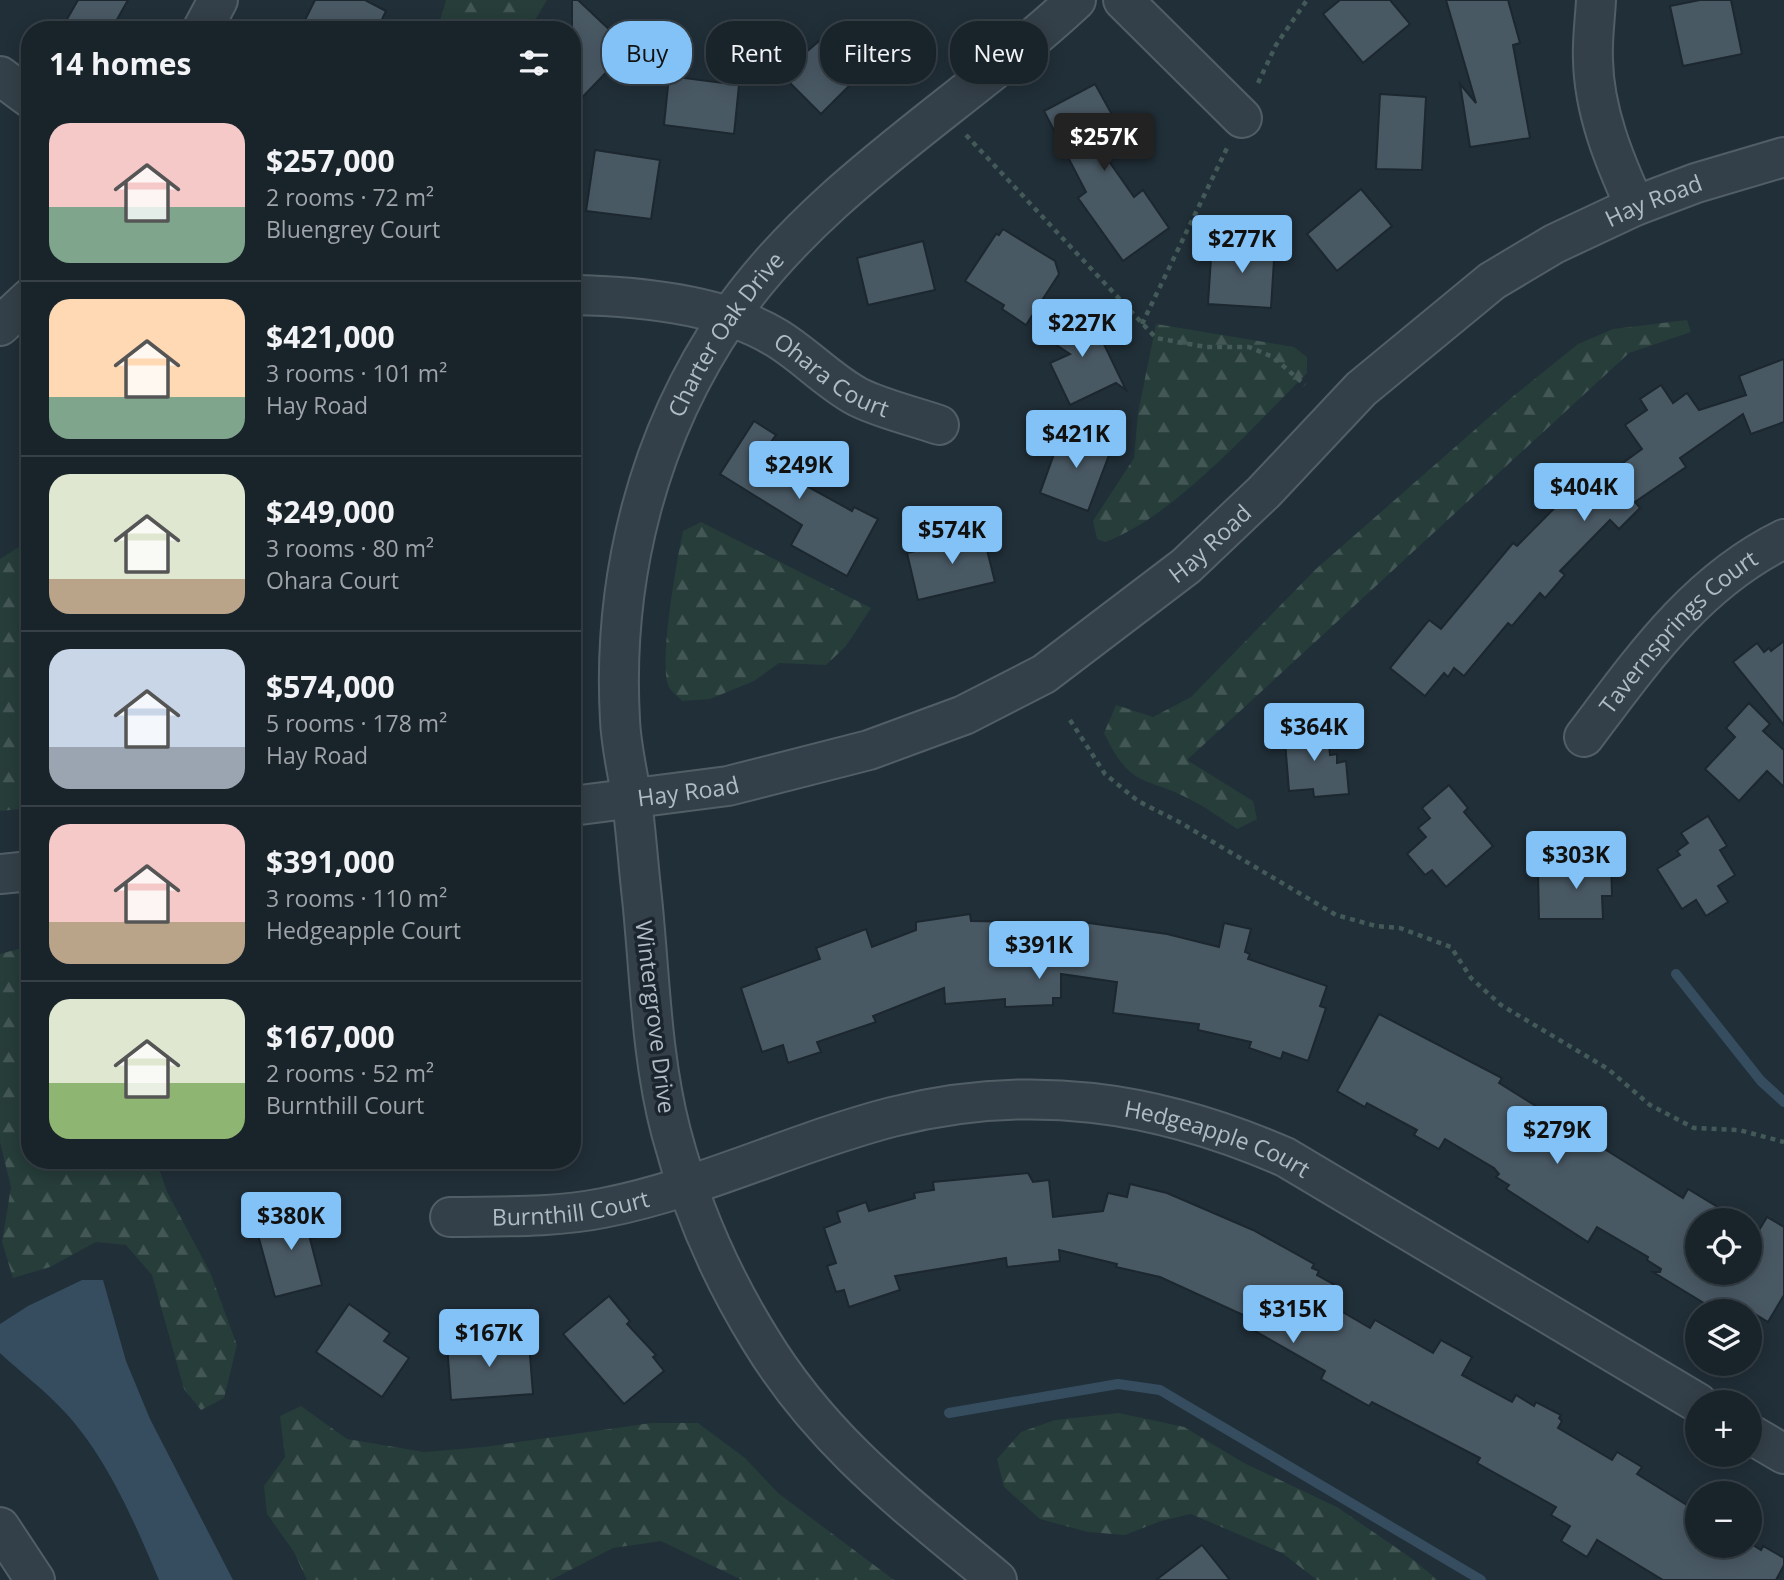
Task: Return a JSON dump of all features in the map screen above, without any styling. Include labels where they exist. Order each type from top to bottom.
[{"type":"street","points":[[207,21],[218,0]]},
{"type":"street","name":"Charter Oak Drive","points":[[632,799],[620,727],[618,673],[621,611],[630,551],[646,491],[667,432],[694,376],[729,318],[772,263],[823,209],[1076,0]]},
{"type":"street","points":[[1123,0],[1241,118]]},
{"type":"street","points":[[1596,0],[1593,61],[1600,110],[1615,160],[1635,206]]},
{"type":"street","points":[[0,76],[21,91]]},
{"type":"street","name":"Hay Road","points":[[581,805],[728,786],[869,750],[964,715],[1044,674],[1186,566],[1264,492],[1361,389],[1492,281],[1554,244],[1635,206],[1696,183],[1784,157]]},
{"type":"street","name":"Ohara Court","points":[[581,295],[619,295],[678,305],[729,318],[775,336],[858,397],[939,425]]},
{"type":"street","points":[[0,326],[21,306]]},
{"type":"street","name":"Tavernsprings Court","points":[[1584,737],[1658,639],[1697,598],[1741,564],[1784,539]]},
{"type":"street","name":"Wintergrove Drive","points":[[632,799],[660,1075],[671,1130],[687,1183],[720,1266],[761,1341],[803,1401],[837,1442],[905,1507],[997,1580]]},
{"type":"street","points":[[0,874],[21,872]]},
{"type":"street","name":"Hedgeapple Court","points":[[687,1183],[891,1118],[948,1106],[1005,1100],[1063,1099],[1120,1105],[1177,1117],[1232,1134],[1310,1171],[1685,1395]]},
{"type":"street","name":"Burnthill Court","points":[[450,1217],[547,1215],[603,1208],[687,1183]]},
{"type":"street","points":[[1762,1441],[1784,1454]]},
{"type":"street","points":[[0,1527],[36,1580]]},
{"type":"path","points":[[1142,324],[1276,45],[1307,0]]},
{"type":"path","points":[[943,112],[1156,338],[1173,343],[1248,347],[1273,357],[1305,385]]},
{"type":"path","points":[[1070,720],[1105,774],[1138,801],[1181,823],[1336,915],[1400,928],[1451,947],[1471,978],[1501,1005],[1608,1069],[1650,1105],[1694,1128],[1739,1130],[1784,1142]]},
{"type":"green space","points":[[446,0],[547,0],[534,21],[440,21]]},
{"type":"green space","points":[[1687,320],[1691,332],[1629,353],[1187,760],[1253,801],[1257,819],[1237,829],[1195,802],[1132,774],[1123,765],[1104,733],[1116,705],[1153,717],[1191,697],[1316,569],[1511,398],[1578,344],[1613,329]]},
{"type":"green space","points":[[1156,324],[1294,347],[1307,357],[1307,373],[1185,492],[1131,530],[1105,542],[1097,539],[1093,521],[1134,458],[1138,413]]},
{"type":"green space","points":[[701,522],[871,608],[846,646],[826,665],[779,663],[754,681],[710,699],[682,701],[668,685],[667,633],[683,531]]},
{"type":"green space","points":[[21,546],[21,809],[0,811],[0,559]]},
{"type":"green space","points":[[21,950],[21,1169],[159,1169],[167,1192],[210,1272],[237,1345],[224,1398],[201,1410],[184,1389],[152,1275],[126,1245],[96,1242],[50,1267],[13,1278],[2,1242],[11,1187],[0,1142],[0,954]]},
{"type":"green space","points":[[301,1406],[347,1439],[424,1452],[484,1447],[651,1423],[698,1423],[745,1458],[778,1493],[894,1580],[742,1580],[661,1541],[613,1548],[551,1580],[307,1580],[294,1552],[267,1514],[264,1486],[285,1457],[280,1416]]},
{"type":"green space","points":[[1119,1413],[1184,1427],[1244,1463],[1337,1507],[1438,1580],[1317,1580],[1282,1553],[1191,1514],[1161,1521],[1125,1535],[1088,1532],[1040,1519],[1004,1487],[997,1459],[1021,1432],[1055,1420]]},
{"type":"water","points":[[82,1280],[103,1280],[126,1361],[150,1419],[233,1580],[159,1580],[129,1512],[91,1446],[60,1407],[0,1353],[0,1324],[28,1306]]},
{"type":"building","points":[[78,0],[128,0],[116,21],[66,21]]},
{"type":"building","points":[[315,0],[365,0],[386,11],[381,21],[304,21]]},
{"type":"building","points":[[572,0],[578,0],[602,23],[602,77],[581,99],[581,21],[572,21]]},
{"type":"building","points":[[1340,0],[1390,0],[1410,24],[1363,63],[1323,14]]},
{"type":"building","points":[[1446,0],[1508,0],[1520,43],[1513,45],[1530,138],[1470,147],[1460,84],[1476,103]]},
{"type":"building","points":[[1700,0],[1731,0],[1742,54],[1683,66],[1670,6]]},
{"type":"building","points":[[820,40],[820,84],[851,84],[821,114],[791,84],[806,84],[806,52]]},
{"type":"building","points":[[692,79],[706,81],[706,84],[739,85],[734,134],[664,125],[668,84],[692,84]]},
{"type":"building","points":[[1095,84],[1125,138],[1101,150],[1134,197],[1143,190],[1169,228],[1123,261],[1078,198],[1086,192],[1044,111]]},
{"type":"building","points":[[1380,94],[1426,97],[1422,170],[1376,169]]},
{"type":"building","points":[[595,150],[660,160],[651,219],[586,211]]},
{"type":"building","points":[[1361,189],[1392,226],[1337,271],[1307,234]]},
{"type":"building","points":[[1003,229],[1055,261],[1059,274],[1026,325],[1002,309],[1004,305],[965,281],[996,234],[999,235]]},
{"type":"building","points":[[923,241],[935,290],[868,305],[857,258]]},
{"type":"building","points":[[1247,242],[1275,244],[1271,308],[1208,304],[1212,243],[1246,246]]},
{"type":"building","points":[[1088,311],[1126,390],[1116,383],[1070,405],[1050,363],[1070,354],[1040,334]]},
{"type":"building","points":[[1784,359],[1784,422],[1751,434],[1743,414],[1680,458],[1686,467],[1635,502],[1640,508],[1619,529],[1610,520],[1560,571],[1565,575],[1545,598],[1540,593],[1512,626],[1508,623],[1464,676],[1454,668],[1448,677],[1444,673],[1425,696],[1390,668],[1429,620],[1441,629],[1513,543],[1517,546],[1593,469],[1602,478],[1642,449],[1625,425],[1647,410],[1640,399],[1661,385],[1673,403],[1687,393],[1699,410],[1746,395],[1739,376]]},
{"type":"building","points":[[754,421],[776,435],[771,442],[794,457],[790,464],[799,470],[794,479],[852,511],[854,507],[878,519],[847,576],[791,545],[802,525],[720,474]]},
{"type":"building","points":[[1063,429],[1112,447],[1088,511],[1040,493]]},
{"type":"building","points":[[982,530],[995,582],[918,600],[907,553],[953,542],[952,536]]},
{"type":"building","points":[[1784,641],[1784,725],[1733,662],[1757,643],[1764,652],[1769,648],[1771,651]]},
{"type":"building","points":[[1749,703],[1770,724],[1763,731],[1784,750],[1784,787],[1767,771],[1739,801],[1705,769],[1735,737],[1726,728]]},
{"type":"building","points":[[1327,725],[1330,755],[1337,754],[1337,763],[1346,761],[1349,794],[1314,797],[1313,789],[1289,791],[1284,729]]},
{"type":"building","points":[[1449,785],[1468,808],[1464,812],[1493,846],[1446,887],[1432,870],[1425,875],[1407,854],[1426,837],[1418,828],[1430,818],[1422,808]]},
{"type":"building","points":[[1708,816],[1727,846],[1720,850],[1735,875],[1718,886],[1728,902],[1706,916],[1696,900],[1682,909],[1657,869],[1680,855],[1677,851],[1688,843],[1681,833]]},
{"type":"building","points":[[1576,858],[1611,858],[1612,896],[1602,896],[1603,919],[1539,919],[1538,873],[1576,872]]},
{"type":"building","points":[[970,914],[971,921],[1089,923],[1167,934],[1219,947],[1224,923],[1251,929],[1245,952],[1250,954],[1248,959],[1327,986],[1320,1006],[1326,1008],[1308,1061],[1283,1052],[1281,1059],[1249,1048],[1251,1042],[1198,1030],[1199,1024],[1113,1013],[1117,982],[1061,974],[1061,998],[1053,998],[1053,1005],[1005,1007],[1005,999],[945,1004],[944,988],[873,1016],[876,1022],[817,1042],[821,1052],[788,1063],[783,1045],[762,1052],[741,988],[820,959],[816,948],[866,929],[872,947],[916,930],[916,922]]},
{"type":"building","points":[[1379,1014],[1502,1078],[1499,1083],[1683,1198],[1688,1189],[1719,1208],[1685,1208],[1685,1285],[1762,1285],[1762,1225],[1767,1217],[1784,1227],[1784,1295],[1768,1322],[1762,1318],[1762,1299],[1697,1299],[1653,1272],[1660,1272],[1661,1269],[1647,1260],[1648,1257],[1597,1227],[1588,1242],[1506,1189],[1509,1185],[1496,1177],[1499,1174],[1494,1168],[1445,1139],[1439,1149],[1414,1135],[1417,1130],[1367,1103],[1365,1107],[1337,1091]]},
{"type":"building","points":[[1028,1173],[1033,1182],[1049,1180],[1053,1217],[1103,1211],[1108,1193],[1127,1197],[1130,1184],[1167,1193],[1253,1230],[1314,1264],[1312,1268],[1319,1271],[1317,1275],[1333,1284],[1324,1301],[1370,1328],[1375,1320],[1433,1353],[1441,1340],[1472,1357],[1462,1375],[1512,1402],[1516,1395],[1534,1406],[1536,1402],[1561,1415],[1559,1418],[1562,1421],[1558,1428],[1612,1460],[1617,1452],[1642,1467],[1637,1474],[1685,1504],[1685,1558],[1762,1558],[1763,1546],[1784,1558],[1784,1565],[1776,1580],[1663,1580],[1597,1540],[1587,1557],[1561,1541],[1570,1526],[1551,1515],[1556,1507],[1477,1463],[1480,1458],[1372,1402],[1369,1406],[1321,1379],[1325,1371],[1248,1327],[1252,1319],[1160,1277],[1116,1267],[1117,1264],[1059,1250],[1060,1261],[1007,1267],[1006,1258],[895,1276],[900,1290],[849,1307],[844,1290],[836,1292],[827,1266],[836,1263],[824,1228],[840,1222],[837,1212],[866,1202],[869,1211],[915,1198],[914,1193],[934,1190],[933,1182]]},
{"type":"building","points":[[314,1208],[321,1236],[310,1239],[322,1285],[275,1297],[255,1224]]},
{"type":"building","points":[[609,1296],[630,1321],[627,1324],[656,1355],[653,1357],[664,1371],[624,1404],[563,1334]]},
{"type":"building","points":[[349,1304],[390,1333],[384,1341],[409,1358],[382,1397],[316,1352]]},
{"type":"building","points":[[505,1340],[505,1343],[529,1342],[533,1394],[451,1400],[447,1343]]},
{"type":"building","points":[[1202,1545],[1230,1580],[1156,1580]]},
{"type":"waterway","points":[[1676,974],[1761,1081],[1784,1102]]},
{"type":"waterway","points":[[949,1413],[1118,1384],[1160,1390],[1481,1580]]}]
